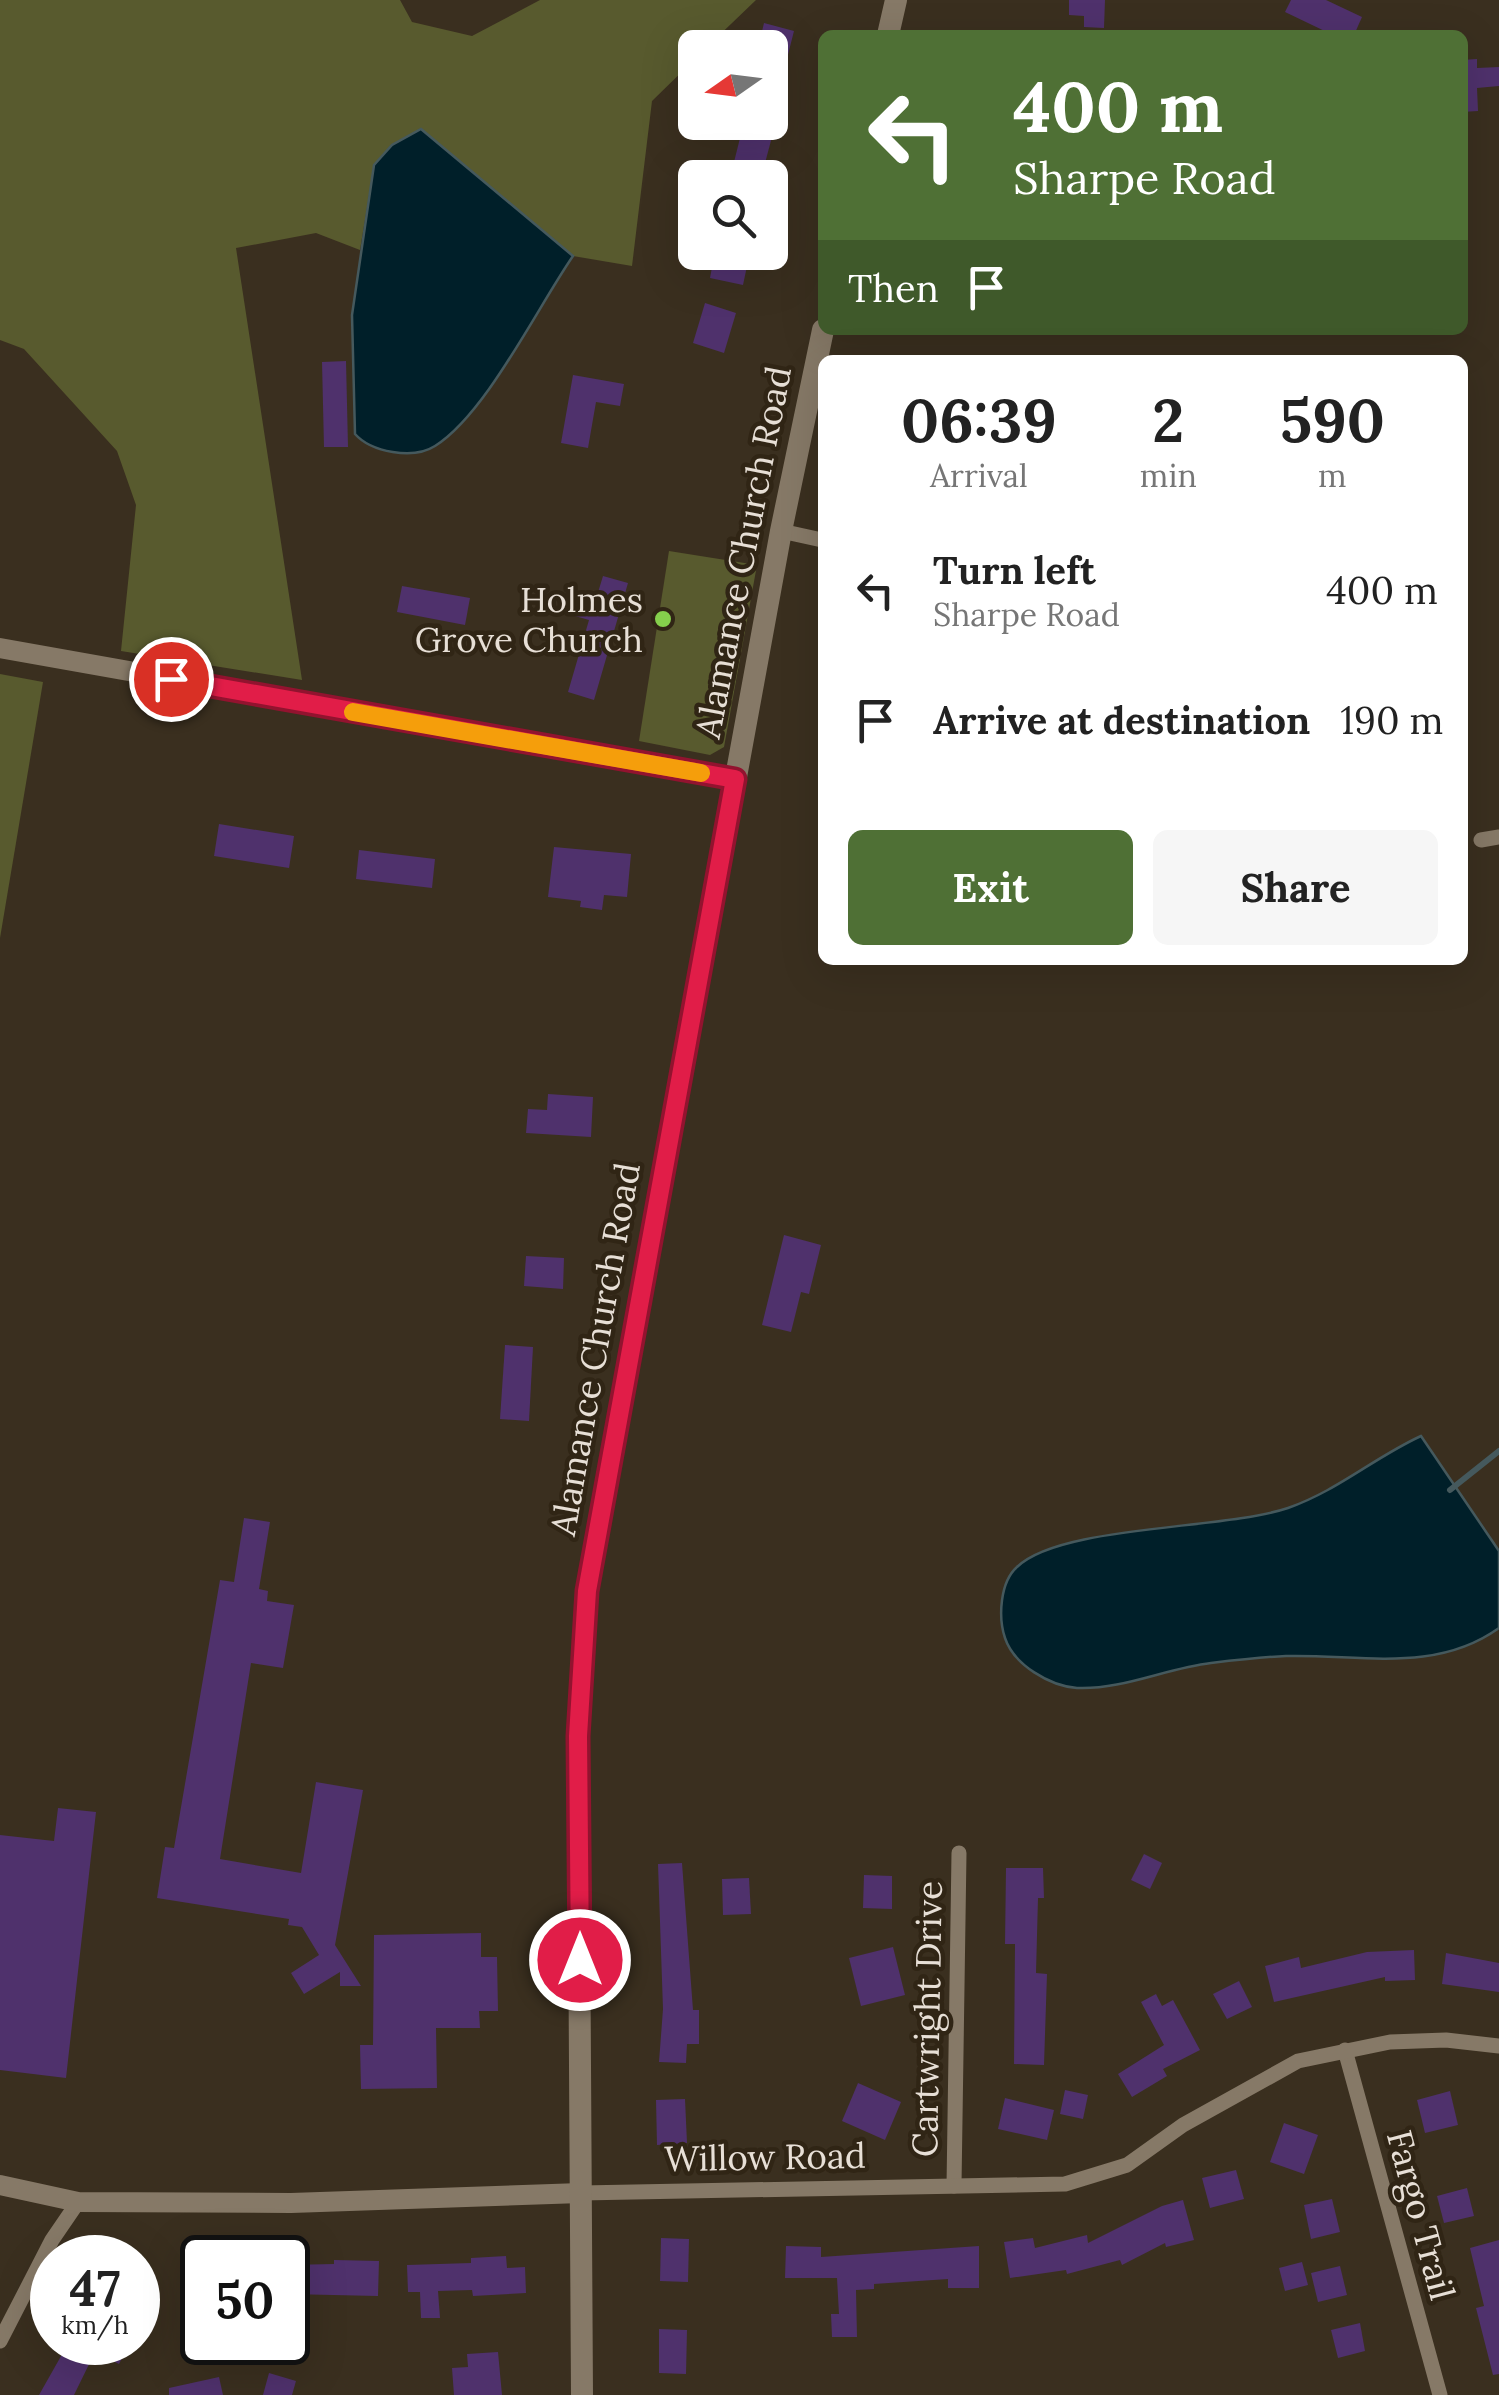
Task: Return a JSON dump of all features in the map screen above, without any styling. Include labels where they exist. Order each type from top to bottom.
[{"type":"main road","points":[[889,30],[896,0]]},
{"type":"main road","name":"Alamance Church Road","points":[[582,2395],[578,1736],[587,1591],[781,531],[818,358]]},
{"type":"street","points":[[781,531],[818,539]]},
{"type":"street","points":[[0,648],[735,779]]},
{"type":"street","points":[[1480,840],[1499,836]]},
{"type":"street","name":"Cartwright Drive","points":[[954,2186],[960,1853]]},
{"type":"street","name":"Willow Road","points":[[0,2186],[78,2202],[291,2203],[1065,2184],[1127,2165],[1249,2085],[1298,2062],[1346,2050],[1427,2040],[1499,2046]]},
{"type":"street","name":"Fargo Trail","points":[[1346,2050],[1440,2395]]},
{"type":"street","points":[[0,2341],[52,2240],[78,2202]]},
{"type":"green space","points":[[0,0],[400,0],[412,22],[472,36],[540,0],[756,0],[725,30],[678,30],[678,76],[652,101],[632,266],[573,256],[421,129],[374,165],[360,250],[316,233],[236,248],[302,680],[121,651],[136,505],[117,451],[24,349],[0,340]]},
{"type":"green space","points":[[669,551],[757,565],[724,747],[710,755],[639,741]]},
{"type":"green space","points":[[0,674],[43,682],[0,938]]},
{"type":"water","points":[[421,129],[573,256],[473,410],[435,446],[404,453],[371,445],[355,434],[352,315],[374,165],[392,145]]},
{"type":"water","points":[[1421,1436],[1499,1551],[1499,1628],[1475,1642],[1423,1657],[1286,1656],[1230,1661],[1094,1688],[1056,1683],[1034,1672],[1010,1648],[1002,1620],[1004,1591],[1011,1573],[1038,1553],[1104,1536],[1224,1521],[1288,1508],[1323,1493]]},
{"type":"building","points":[[1069,0],[1105,0],[1104,28],[1084,27],[1084,16],[1069,15]]},
{"type":"building","points":[[1291,0],[1326,0],[1362,17],[1356,30],[1323,30],[1285,12]]},
{"type":"building","points":[[764,23],[794,31],[788,55],[788,30],[762,30]]},
{"type":"building","points":[[1477,59],[1477,68],[1499,67],[1499,86],[1477,88],[1478,111],[1468,112],[1468,60]]},
{"type":"building","points":[[740,140],[771,140],[766,160],[734,160]]},
{"type":"building","points":[[712,270],[746,270],[743,285],[710,278]]},
{"type":"building","points":[[705,303],[736,313],[724,353],[693,343]]},
{"type":"building","points":[[346,361],[348,447],[324,447],[322,362]]},
{"type":"building","points":[[573,375],[624,384],[620,406],[596,402],[588,448],[561,443]]},
{"type":"building","points":[[603,576],[628,583],[594,700],[568,692],[589,620],[575,616],[582,594],[596,599]]},
{"type":"building","points":[[402,586],[470,598],[465,625],[397,612]]},
{"type":"building","points":[[219,824],[294,836],[289,868],[214,856]]},
{"type":"building","points":[[554,847],[631,854],[627,897],[604,895],[602,910],[580,907],[581,901],[548,897]]},
{"type":"building","points":[[359,850],[435,859],[432,888],[356,879]]},
{"type":"building","points":[[548,1094],[593,1097],[591,1137],[526,1133],[528,1109],[547,1110]]},
{"type":"building","points":[[784,1235],[821,1245],[809,1294],[801,1292],[791,1332],[762,1325]]},
{"type":"building","points":[[526,1256],[564,1258],[563,1289],[524,1286]]},
{"type":"building","points":[[505,1345],[533,1347],[529,1421],[500,1419]]},
{"type":"building","points":[[244,1518],[270,1522],[259,1589],[268,1591],[267,1601],[294,1605],[283,1668],[251,1663],[220,1859],[301,1873],[316,1782],[363,1790],[335,1945],[361,1986],[340,1986],[340,1972],[304,1994],[291,1973],[319,1955],[302,1927],[288,1925],[289,1919],[157,1898],[165,1847],[174,1848],[220,1580],[234,1582]]},
{"type":"building","points":[[58,1808],[96,1812],[66,2078],[0,2070],[0,1835],[54,1841]]},
{"type":"building","points":[[1144,1854],[1162,1863],[1150,1889],[1131,1880]]},
{"type":"building","points":[[682,1863],[693,2010],[699,2010],[699,2044],[687,2044],[686,2063],[659,2062],[663,2009],[658,1864]]},
{"type":"building","points":[[1006,1868],[1043,1868],[1036,1973],[1047,1974],[1044,2065],[1014,2064],[1015,1944],[1005,1944]]},
{"type":"building","points":[[864,1875],[892,1876],[892,1909],[863,1908]]},
{"type":"building","points":[[749,1878],[751,1914],[723,1915],[722,1879]]},
{"type":"building","points":[[481,1933],[481,1957],[497,1957],[498,2011],[479,2011],[480,2028],[436,2028],[437,2088],[361,2089],[360,2045],[373,2045],[374,1935]]},
{"type":"building","points":[[893,1947],[905,1995],[861,2006],[849,1958]]},
{"type":"building","points":[[1414,1950],[1415,1980],[1385,1981],[1385,1977],[1274,2002],[1265,1966],[1299,1957],[1301,1968],[1367,1952]]},
{"type":"building","points":[[1446,1953],[1499,1963],[1499,1992],[1442,1984]]},
{"type":"building","points":[[1239,1981],[1252,2007],[1227,2019],[1213,1994]]},
{"type":"building","points":[[1156,1994],[1162,2006],[1173,2000],[1200,2050],[1163,2069],[1167,2076],[1132,2097],[1118,2074],[1164,2045],[1141,2002]]},
{"type":"building","points":[[858,2083],[901,2102],[885,2140],[842,2121]]},
{"type":"building","points":[[1065,2090],[1088,2095],[1083,2119],[1060,2114]]},
{"type":"building","points":[[1450,2091],[1458,2125],[1425,2133],[1417,2100]]},
{"type":"building","points":[[1005,2098],[1054,2110],[1047,2140],[998,2129]]},
{"type":"building","points":[[685,2099],[687,2143],[657,2145],[656,2100]]},
{"type":"building","points":[[1284,2123],[1318,2135],[1304,2174],[1270,2162]]},
{"type":"building","points":[[1236,2170],[1244,2199],[1210,2208],[1202,2178]]},
{"type":"building","points":[[1467,2188],[1474,2216],[1444,2223],[1437,2196]]},
{"type":"building","points":[[1332,2199],[1340,2232],[1311,2239],[1304,2205]]},
{"type":"building","points":[[1183,2200],[1194,2240],[1166,2247],[1165,2243],[1122,2265],[1120,2260],[1067,2274],[1066,2270],[1010,2278],[1004,2242],[1033,2238],[1035,2248],[1087,2235],[1088,2243],[1162,2206]]},
{"type":"building","points":[[661,2238],[689,2239],[688,2282],[660,2281]]},
{"type":"building","points":[[1499,2240],[1499,2374],[1493,2375],[1476,2308],[1484,2306],[1470,2248]]},
{"type":"building","points":[[786,2246],[821,2247],[821,2257],[979,2246],[979,2288],[948,2288],[948,2279],[874,2284],[874,2289],[856,2290],[857,2337],[832,2337],[831,2314],[839,2314],[837,2278],[785,2278]]},
{"type":"building","points":[[506,2256],[507,2268],[525,2267],[526,2293],[473,2296],[472,2290],[438,2291],[440,2318],[421,2318],[420,2292],[408,2292],[407,2265],[471,2263],[471,2258]]},
{"type":"building","points":[[334,2260],[379,2261],[378,2296],[310,2294],[310,2265],[334,2264]]},
{"type":"building","points":[[1302,2262],[1308,2285],[1285,2291],[1279,2268]]},
{"type":"building","points":[[1340,2266],[1347,2295],[1318,2302],[1311,2273]]},
{"type":"building","points":[[1360,2323],[1365,2351],[1338,2358],[1331,2330]]},
{"type":"building","points":[[659,2329],[687,2330],[686,2374],[659,2373]]},
{"type":"building","points":[[498,2352],[502,2395],[454,2395],[452,2368],[468,2367],[467,2354]]},
{"type":"building","points":[[56,2365],[89,2365],[74,2395],[39,2395]]},
{"type":"building","points":[[269,2373],[296,2381],[292,2395],[263,2395]]},
{"type":"building","points":[[219,2377],[223,2395],[169,2395],[169,2388]]},
{"type":"waterway","points":[[1450,1490],[1499,1451]]},
{"type":"slow traffic","points":[[353,712],[701,773]]},
{"type":"place","name":"Holmes Grove Church","points":[[663,619]]},
{"type":"route","points":[[171,679],[735,779],[587,1591],[578,1736],[580,1960]]}]
